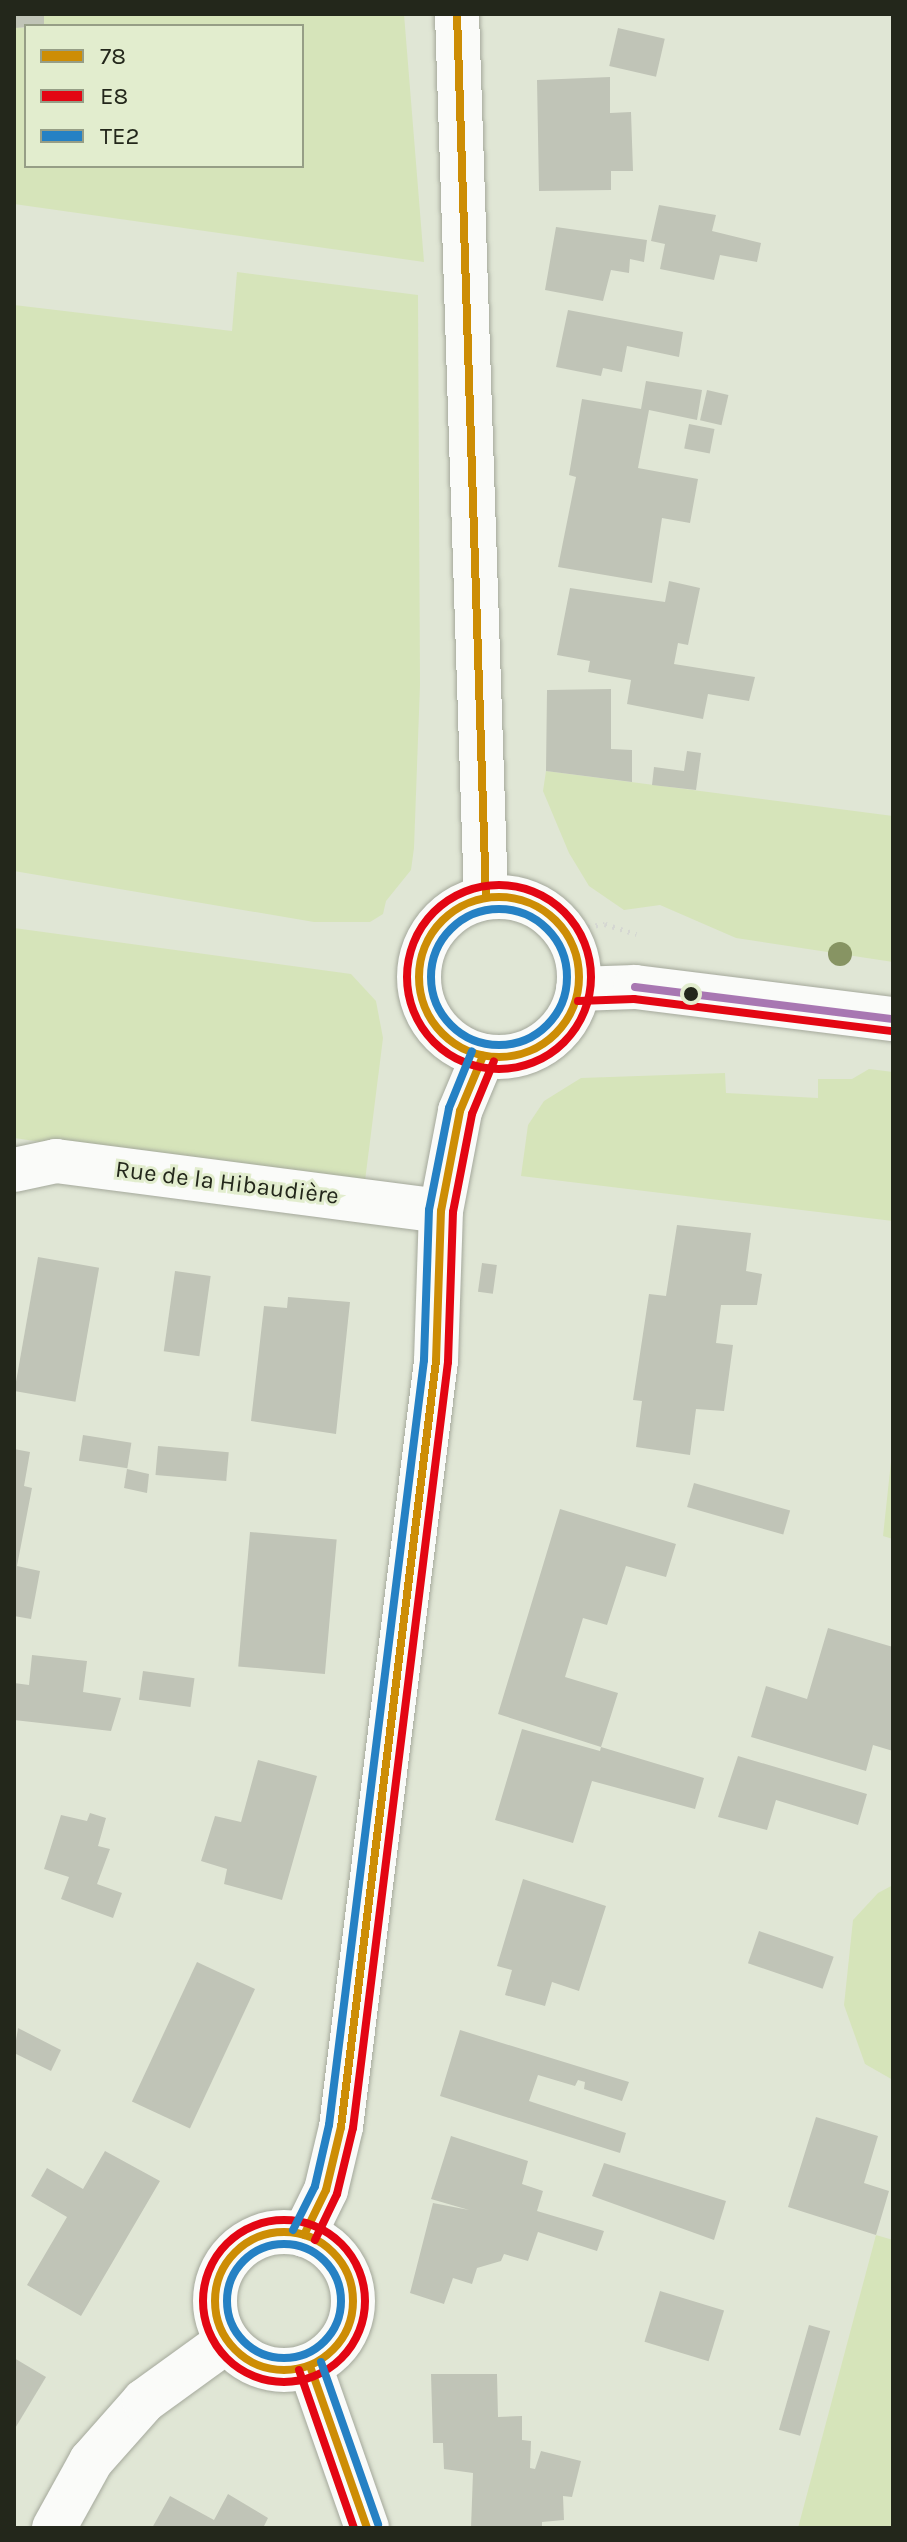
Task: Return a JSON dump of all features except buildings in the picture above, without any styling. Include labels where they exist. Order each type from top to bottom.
[{"type":"street","points":[[457,14],[486,897]]},
{"type":"street","points":[[486,897],[528,902],[564,930],[578,959],[578,989],[553,1037],[527,1052],[483,1056],[438,1029],[421,994],[419,966],[435,929],[452,912],[486,897]]},
{"type":"street","points":[[578,989],[635,987],[893,1019]]},
{"type":"street","points":[[304,2235],[326,2190],[341,2127],[436,1361],[441,1211],[460,1111],[483,1056]]},
{"type":"street","name":"Rue de la Hibaudière","points":[[14,1170],[56,1161],[441,1211]]},
{"type":"street","points":[[304,2235],[317,2238],[337,2256],[349,2279],[354,2305],[347,2330],[332,2352],[310,2366],[264,2368],[243,2358],[227,2341],[215,2313],[218,2283],[231,2256],[256,2238],[304,2235]]},
{"type":"street","points":[[54,2528],[91,2461],[144,2401],[227,2341]]},
{"type":"street","points":[[310,2366],[367,2528]]},
{"type":"path","points":[[564,930],[605,924],[645,937]]},
{"type":"green space","points":[[44,14],[404,14],[424,262],[14,204],[14,27],[24,28],[24,168],[304,168],[304,24],[44,24]]},
{"type":"green space","points":[[237,272],[418,295],[420,685],[414,848],[411,870],[386,901],[383,914],[370,922],[314,922],[14,871],[14,305],[232,331]]},
{"type":"green space","points":[[546,771],[893,816],[893,962],[736,938],[660,905],[624,910],[589,886],[569,853],[543,791]]},
{"type":"green space","points":[[14,928],[351,974],[376,1001],[383,1038],[364,1189],[14,1138]]},
{"type":"green space","points":[[869,1069],[893,1072],[893,1221],[521,1176],[528,1125],[544,1101],[581,1078],[725,1073],[726,1093],[818,1098],[818,1079],[852,1079]]},
{"type":"green space","points":[[893,1443],[893,1539],[883,1536]]},
{"type":"green space","points":[[893,1885],[893,2080],[865,2064],[844,2005],[853,1920],[878,1893]]},
{"type":"green space","points":[[876,2235],[893,2240],[893,2528],[798,2528]]},
{"type":"transit line","name":"78","points":[[457,14],[486,897]]},
{"type":"transit line","name":"E8","points":[[499,885],[534,892],[564,912],[584,942],[591,977],[584,1012],[564,1042],[534,1062],[499,1069],[464,1062],[434,1042],[414,1012],[407,977],[414,942],[434,912],[464,892],[499,885]]},
{"type":"transit line","name":"78","points":[[499,897],[530,903],[555,921],[573,946],[579,977],[573,1008],[555,1033],[530,1051],[499,1057],[468,1051],[443,1033],[425,1008],[419,977],[425,946],[443,921],[468,903],[499,897]]},
{"type":"transit line","name":"TE2","points":[[499,909],[525,914],[547,929],[562,951],[567,977],[562,1003],[547,1025],[525,1040],[499,1045],[473,1040],[451,1025],[436,1003],[431,977],[436,951],[451,929],[473,914],[499,909]]},
{"type":"transit line","points":[[635,987],[893,1019]]},
{"type":"transit line","name":"E8","points":[[578,1001],[634,999],[892,1031]]},
{"type":"transit line","name":"TE2","points":[[293,2230],[315,2186],[329,2125],[424,1360],[429,1210],[449,1108],[472,1051]]},
{"type":"transit line","name":"78","points":[[304,2235],[326,2190],[341,2127],[436,1361],[441,1211],[460,1111],[483,1056]]},
{"type":"transit line","name":"E8","points":[[315,2240],[337,2194],[353,2128],[448,1362],[453,1212],[472,1114],[494,1061]]},
{"type":"transit line","name":"E8","points":[[284,2220],[315,2226],[341,2244],[359,2270],[365,2301],[359,2332],[341,2358],[315,2376],[284,2382],[253,2376],[227,2358],[209,2332],[203,2301],[209,2270],[227,2244],[253,2226],[284,2220]]},
{"type":"transit line","name":"78","points":[[284,2232],[310,2238],[333,2252],[347,2275],[353,2301],[347,2327],[333,2350],[310,2364],[284,2370],[258,2364],[235,2350],[221,2327],[215,2301],[221,2275],[235,2252],[258,2238],[284,2232]]},
{"type":"transit line","name":"TE2","points":[[284,2244],[306,2249],[324,2261],[336,2279],[341,2301],[336,2323],[324,2341],[306,2353],[284,2358],[262,2353],[244,2341],[232,2323],[227,2301],[232,2279],[244,2261],[262,2249],[284,2244]]},
{"type":"transit line","name":"TE2","points":[[321,2362],[378,2524]]},
{"type":"transit line","name":"78","points":[[310,2366],[367,2528]]},
{"type":"transit line","name":"E8","points":[[299,2370],[354,2528]]}]
